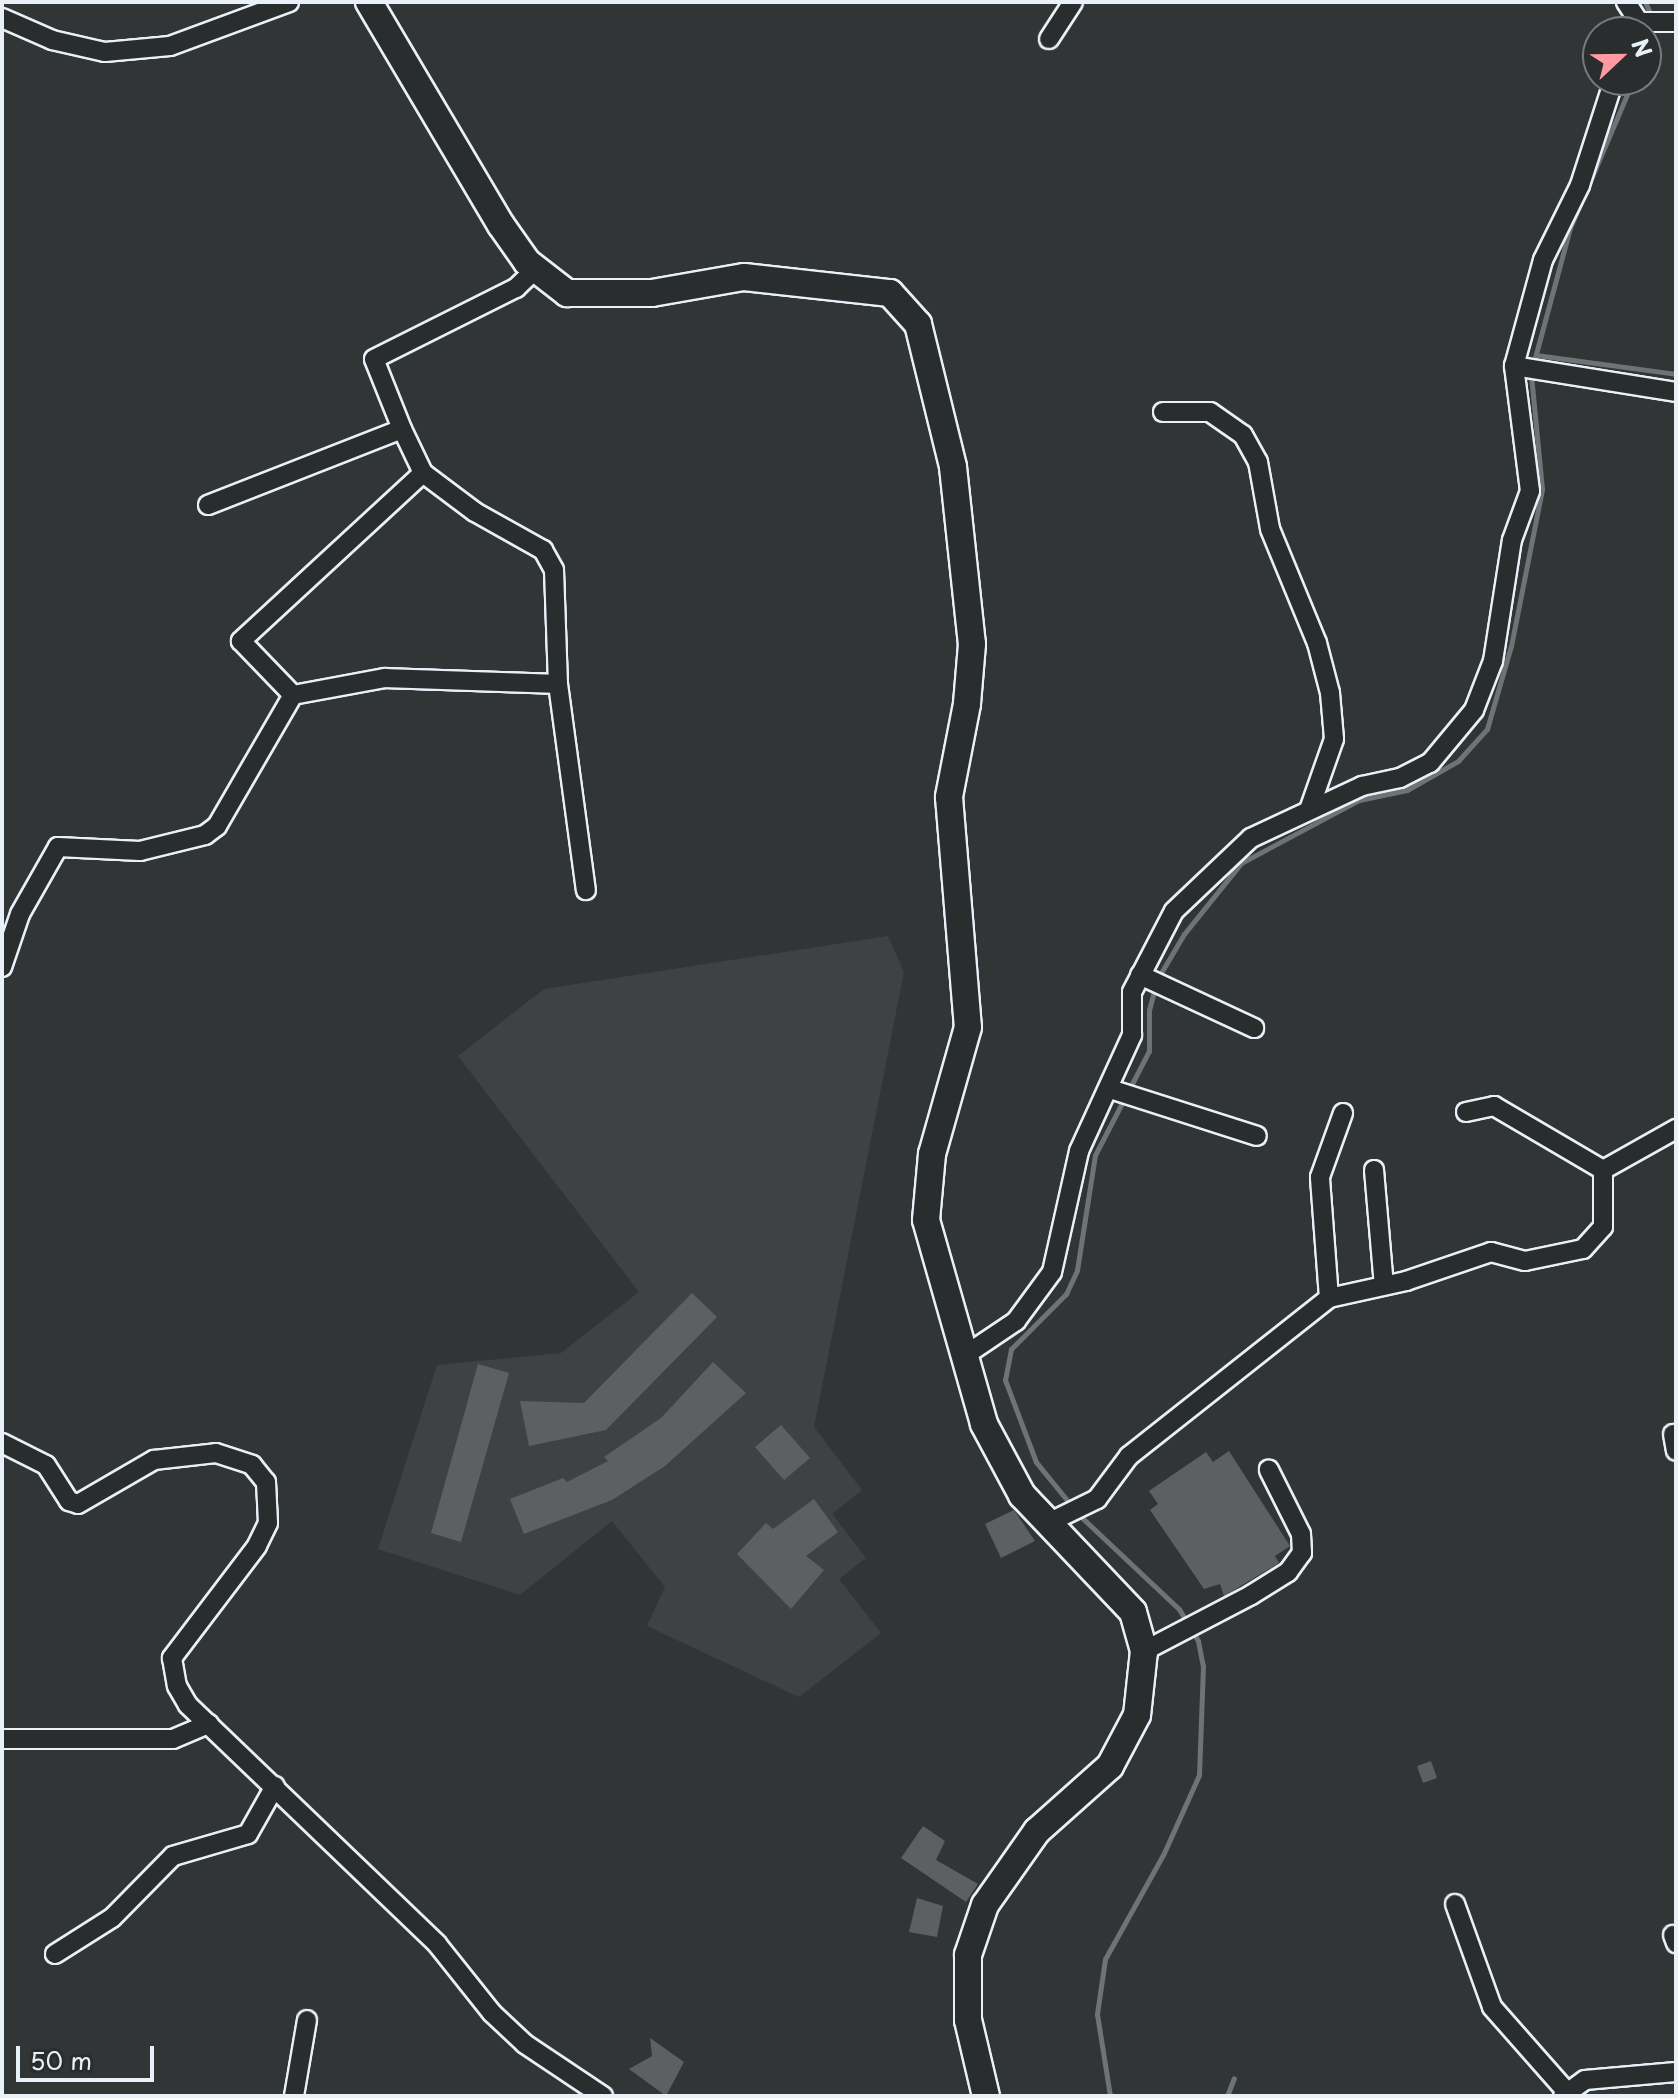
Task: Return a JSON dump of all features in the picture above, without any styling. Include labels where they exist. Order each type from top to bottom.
[{"type":"main road","points":[[369,2],[450,145],[536,269],[567,293],[652,293],[744,277],[890,293],[918,324],[953,467],[972,644],[967,704],[949,797],[968,1027],[932,1154],[926,1220],[984,1424],[1022,1495],[1101,1573],[1133,1612],[1144,1651],[1137,1715],[1110,1766],[1037,1831],[985,1905],[968,1955],[968,2020],[986,2096]]},
{"type":"street","points":[[2,18],[52,40],[105,52],[170,46],[289,2]]},
{"type":"street","points":[[1049,39],[1073,2]]},
{"type":"street","points":[[964,1356],[1016,1321],[1052,1272],[1079,1151],[1110,1089],[1132,1035],[1132,992],[1174,911],[1216,867],[1251,838],[1309,810],[1430,763],[1474,710],[1493,661],[1512,540],[1530,491],[1514,366],[1543,260],[1580,185],[1609,96]]},
{"type":"street","points":[[536,269],[516,288],[374,359],[423,473],[475,512],[543,550],[554,570],[558,684],[586,890]]},
{"type":"street","points":[[1514,366],[1676,392]]},
{"type":"street","points":[[1163,412],[1210,412],[1237,429],[1258,462],[1274,542],[1317,643],[1330,693],[1334,739],[1309,810]]},
{"type":"street","points":[[208,505],[402,429]]},
{"type":"street","points":[[293,695],[241,641],[423,473]]},
{"type":"street","points":[[2,967],[20,914],[58,847],[140,851],[205,835],[223,817],[293,695],[385,678],[558,684]]},
{"type":"street","points":[[1140,975],[1254,1028]]},
{"type":"street","points":[[1110,1089],[1257,1136]]},
{"type":"street","points":[[1466,1112],[1494,1106],[1603,1170]]},
{"type":"street","points":[[1329,1298],[1320,1177],[1343,1113]]},
{"type":"street","points":[[1603,1170],[1676,1129]]},
{"type":"street","points":[[1374,1170],[1384,1286]]},
{"type":"street","points":[[1048,1523],[1097,1499],[1129,1456],[1329,1298],[1384,1286],[1491,1252],[1525,1261],[1583,1249],[1603,1227],[1603,1170]]},
{"type":"street","points":[[2,1443],[46,1465],[69,1501],[78,1504],[154,1460],[184,1455],[240,1458],[266,1482],[268,1523],[257,1546],[172,1658],[177,1686],[209,1724],[437,1944],[492,2013],[525,2044],[603,2096]]},
{"type":"street","points":[[1144,1651],[1210,1619],[1288,1572],[1302,1553],[1301,1534],[1269,1470]]},
{"type":"street","points":[[2,1739],[173,1739],[209,1724]]},
{"type":"street","points":[[55,1954],[112,1918],[173,1856],[248,1834],[275,1786]]},
{"type":"street","points":[[1455,1904],[1492,2007],[1565,2094],[1585,2080],[1676,2072]]},
{"type":"street","points":[[294,2096],[307,2020]]},
{"type":"shaded area","points":[[888,936],[904,972],[814,1427],[862,1490],[832,1514],[866,1558],[839,1579],[881,1633],[799,1697],[647,1626],[665,1587],[612,1521],[520,1595],[378,1549],[437,1365],[561,1353],[639,1292],[458,1056],[544,989]]},
{"type":"building","points":[[692,1293],[717,1317],[606,1430],[529,1446],[520,1401],[584,1403]]},
{"type":"building","points":[[713,1362],[746,1393],[665,1466],[612,1500],[524,1534],[510,1499],[563,1478],[567,1482],[608,1461],[604,1457],[661,1418]]},
{"type":"building","points":[[478,1364],[509,1373],[461,1542],[431,1533]]},
{"type":"building","points":[[781,1425],[810,1458],[784,1480],[755,1447]]},
{"type":"building","points":[[1229,1451],[1290,1546],[1275,1556],[1279,1563],[1224,1596],[1220,1584],[1204,1589],[1150,1510],[1158,1504],[1149,1491],[1206,1452],[1213,1462]]},
{"type":"building","points":[[814,1499],[838,1532],[806,1556],[824,1570],[791,1609],[737,1554],[766,1523],[773,1529]]},
{"type":"building","points":[[1014,1510],[1035,1541],[1001,1558],[985,1524]]},
{"type":"building","points":[[1431,1761],[1437,1778],[1423,1783],[1417,1766]]},
{"type":"building","points":[[923,1826],[945,1841],[936,1860],[978,1884],[966,1902],[901,1858]]},
{"type":"building","points":[[917,1898],[943,1906],[937,1937],[909,1932]]},
{"type":"building","points":[[650,2038],[684,2062],[666,2096],[629,2069],[652,2056]]},
{"type":"waterway","points":[[1645,2],[1651,16]]},
{"type":"waterway","points":[[1533,365],[1570,228],[1626,96]]},
{"type":"waterway","points":[[1536,355],[1676,374]]},
{"type":"waterway","points":[[1158,978],[1184,934],[1241,863],[1359,800],[1407,790],[1458,761],[1487,729],[1511,646],[1542,489],[1531,374]]},
{"type":"waterway","points":[[1071,1505],[1036,1462],[1005,1380],[1011,1349],[1066,1294],[1077,1270],[1095,1155],[1149,1051],[1149,1010],[1155,988]]},
{"type":"waterway","points":[[1077,1513],[1179,1609],[1198,1641],[1203,1666],[1199,1775],[1164,1853],[1105,1959],[1097,2014],[1110,2096]]},
{"type":"waterway","points":[[1227,2096],[1234,2078]]}]
